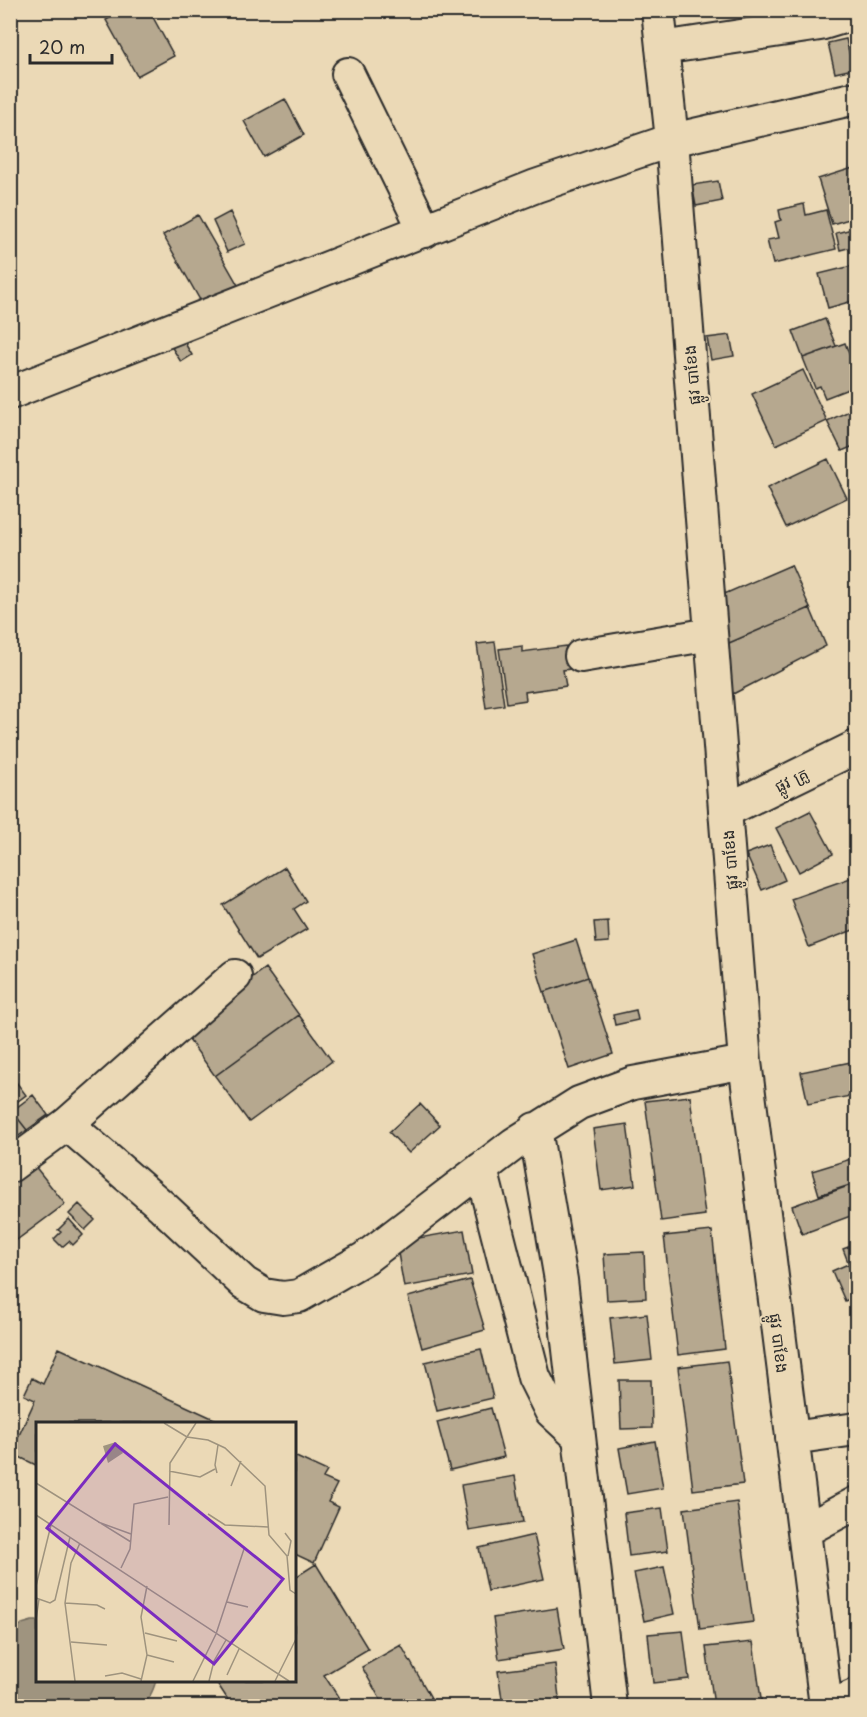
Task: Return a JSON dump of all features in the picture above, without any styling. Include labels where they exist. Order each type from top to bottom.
[{"type":"street","name":"ផ្លូវ បាខែង","points":[[658,10],[672,140],[745,1062],[826,1707]]},
{"type":"street","points":[[662,48],[820,24],[856,13]]},
{"type":"street","points":[[348,74],[425,231]]},
{"type":"street","points":[[10,393],[536,186],[672,140],[856,98]]},
{"type":"street","points":[[581,656],[711,634]]},
{"type":"street","name":"ផ្លូវ គ្រូ","points":[[725,811],[856,747]]},
{"type":"street","points":[[10,1166],[67,1124],[235,976]]},
{"type":"street","points":[[67,1124],[163,1207],[244,1283],[264,1294],[283,1298],[299,1296],[365,1258],[535,1129],[579,1103],[633,1083],[745,1062]]},
{"type":"street","points":[[535,1129],[561,1280],[610,1707]]},
{"type":"street","points":[[481,1169],[534,1377],[551,1411],[578,1436]]},
{"type":"street","points":[[792,1438],[856,1429]]},
{"type":"street","points":[[804,1531],[856,1503]]},
{"type":"street","points":[[832,1707],[856,1695]]},
{"type":"shaded area","points":[[36,1621],[36,1681],[156,1681],[150,1695],[138,1706],[11,1706],[11,1634],[22,1624]]},
{"type":"building","points":[[124,10],[149,10],[174,56],[137,76],[106,20]]},
{"type":"building","points":[[757,10],[789,10],[790,21],[759,24]]},
{"type":"building","points":[[846,39],[853,69],[835,73],[828,43]]},
{"type":"building","points":[[285,99],[304,135],[264,157],[244,121]]},
{"type":"building","points":[[856,167],[856,217],[832,224],[818,179]]},
{"type":"building","points":[[718,181],[722,201],[696,206],[692,185]]},
{"type":"building","points":[[804,204],[806,215],[826,210],[836,249],[773,264],[767,240],[779,238],[775,222],[781,220],[779,210]]},
{"type":"building","points":[[230,212],[245,244],[227,252],[213,221]]},
{"type":"building","points":[[198,215],[239,287],[204,307],[163,235]]},
{"type":"building","points":[[856,228],[856,246],[840,250],[836,233]]},
{"type":"building","points":[[856,265],[856,300],[828,308],[819,274]]},
{"type":"building","points":[[825,319],[836,346],[803,358],[793,331]]},
{"type":"building","points":[[730,335],[734,356],[711,360],[707,338]]},
{"type":"building","points":[[183,340],[192,355],[181,362],[171,346]]},
{"type":"building","points":[[845,343],[856,372],[856,386],[825,398],[820,386],[815,388],[803,358]]},
{"type":"building","points":[[803,370],[827,421],[776,445],[752,394]]},
{"type":"building","points":[[856,408],[856,445],[842,451],[827,421]]},
{"type":"building","points":[[828,459],[847,498],[786,527],[767,488]]},
{"type":"building","points":[[791,565],[810,608],[722,646],[722,595]]},
{"type":"building","points":[[810,608],[826,646],[731,695],[722,646]]},
{"type":"building","points":[[495,642],[504,705],[486,708],[477,644]]},
{"type":"building","points":[[522,646],[522,652],[566,646],[570,669],[563,670],[566,686],[525,692],[526,700],[507,703],[499,649]]},
{"type":"building","points":[[810,811],[833,854],[799,872],[776,828]]},
{"type":"building","points":[[770,845],[785,880],[762,890],[746,854]]},
{"type":"building","points":[[285,867],[306,901],[294,909],[307,929],[257,959],[223,905]]},
{"type":"building","points":[[856,876],[856,929],[809,947],[791,899]]},
{"type":"building","points":[[608,921],[609,942],[596,943],[594,922]]},
{"type":"building","points":[[576,940],[588,977],[544,992],[532,954]]},
{"type":"building","points":[[265,968],[299,1015],[215,1076],[181,1029]]},
{"type":"building","points":[[588,977],[613,1054],[569,1069],[544,992]]},
{"type":"building","points":[[636,1010],[638,1020],[615,1025],[613,1015]]},
{"type":"building","points":[[299,1015],[332,1061],[249,1122],[215,1076]]},
{"type":"building","points":[[856,1061],[856,1095],[808,1104],[801,1072]]},
{"type":"building","points":[[10,1074],[26,1095],[10,1107]]},
{"type":"building","points":[[33,1095],[48,1115],[27,1130],[12,1111]]},
{"type":"building","points":[[690,1096],[705,1215],[661,1221],[645,1101]]},
{"type":"building","points":[[420,1104],[440,1125],[409,1153],[389,1132]]},
{"type":"building","points":[[12,1111],[27,1130],[10,1142],[10,1112]]},
{"type":"building","points":[[627,1124],[635,1185],[601,1190],[593,1129]]},
{"type":"building","points":[[854,1158],[856,1183],[819,1195],[812,1171]]},
{"type":"building","points":[[34,1165],[65,1204],[10,1245],[10,1182]]},
{"type":"building","points":[[854,1184],[856,1214],[802,1234],[792,1206]]},
{"type":"building","points":[[79,1204],[95,1220],[85,1230],[69,1214]]},
{"type":"building","points":[[69,1219],[83,1235],[73,1245],[69,1241],[62,1247],[54,1239],[61,1232],[58,1230]]},
{"type":"building","points":[[464,1230],[472,1275],[404,1287],[396,1242]]},
{"type":"building","points":[[712,1231],[725,1349],[678,1355],[664,1236]]},
{"type":"building","points":[[856,1244],[856,1279],[855,1280],[843,1249]]},
{"type":"building","points":[[644,1252],[646,1298],[607,1300],[604,1254]]},
{"type":"building","points":[[848,1264],[856,1284],[856,1296],[845,1301],[832,1271]]},
{"type":"building","points":[[470,1280],[485,1330],[422,1348],[408,1297]]},
{"type":"building","points":[[647,1314],[652,1360],[615,1364],[610,1318]]},
{"type":"building","points":[[59,1348],[221,1422],[36,1422],[36,1465],[11,1453],[35,1400],[24,1395],[32,1378],[43,1384]]},
{"type":"building","points":[[481,1349],[493,1398],[437,1411],[425,1362]]},
{"type":"building","points":[[727,1361],[743,1484],[693,1490],[678,1367]]},
{"type":"building","points":[[619,1380],[651,1380],[652,1428],[621,1429]]},
{"type":"building","points":[[491,1408],[504,1457],[450,1470],[437,1422]]},
{"type":"building","points":[[655,1441],[663,1488],[627,1494],[619,1448]]},
{"type":"building","points":[[296,1457],[327,1471],[323,1478],[337,1484],[328,1502],[339,1507],[314,1563],[296,1554]]},
{"type":"building","points":[[515,1476],[523,1522],[469,1531],[461,1485]]},
{"type":"building","points":[[737,1502],[753,1622],[700,1629],[684,1509]]},
{"type":"building","points":[[662,1508],[668,1551],[629,1556],[624,1513]]},
{"type":"building","points":[[534,1535],[544,1579],[488,1591],[479,1548]]},
{"type":"building","points":[[316,1564],[368,1649],[324,1675],[344,1706],[232,1706],[216,1681],[296,1681],[296,1577]]},
{"type":"building","points":[[664,1567],[674,1614],[644,1621],[634,1573]]},
{"type":"building","points":[[557,1608],[564,1649],[499,1659],[493,1618]]},
{"type":"building","points":[[683,1631],[689,1679],[653,1683],[648,1634]]},
{"type":"building","points":[[753,1642],[762,1706],[714,1706],[706,1647]]},
{"type":"building","points":[[401,1645],[435,1705],[384,1706],[362,1667]]},
{"type":"building","points":[[555,1664],[560,1706],[503,1706],[498,1671]]},
{"type":"building","points":[[690,1700],[692,1706],[653,1706]]}]
